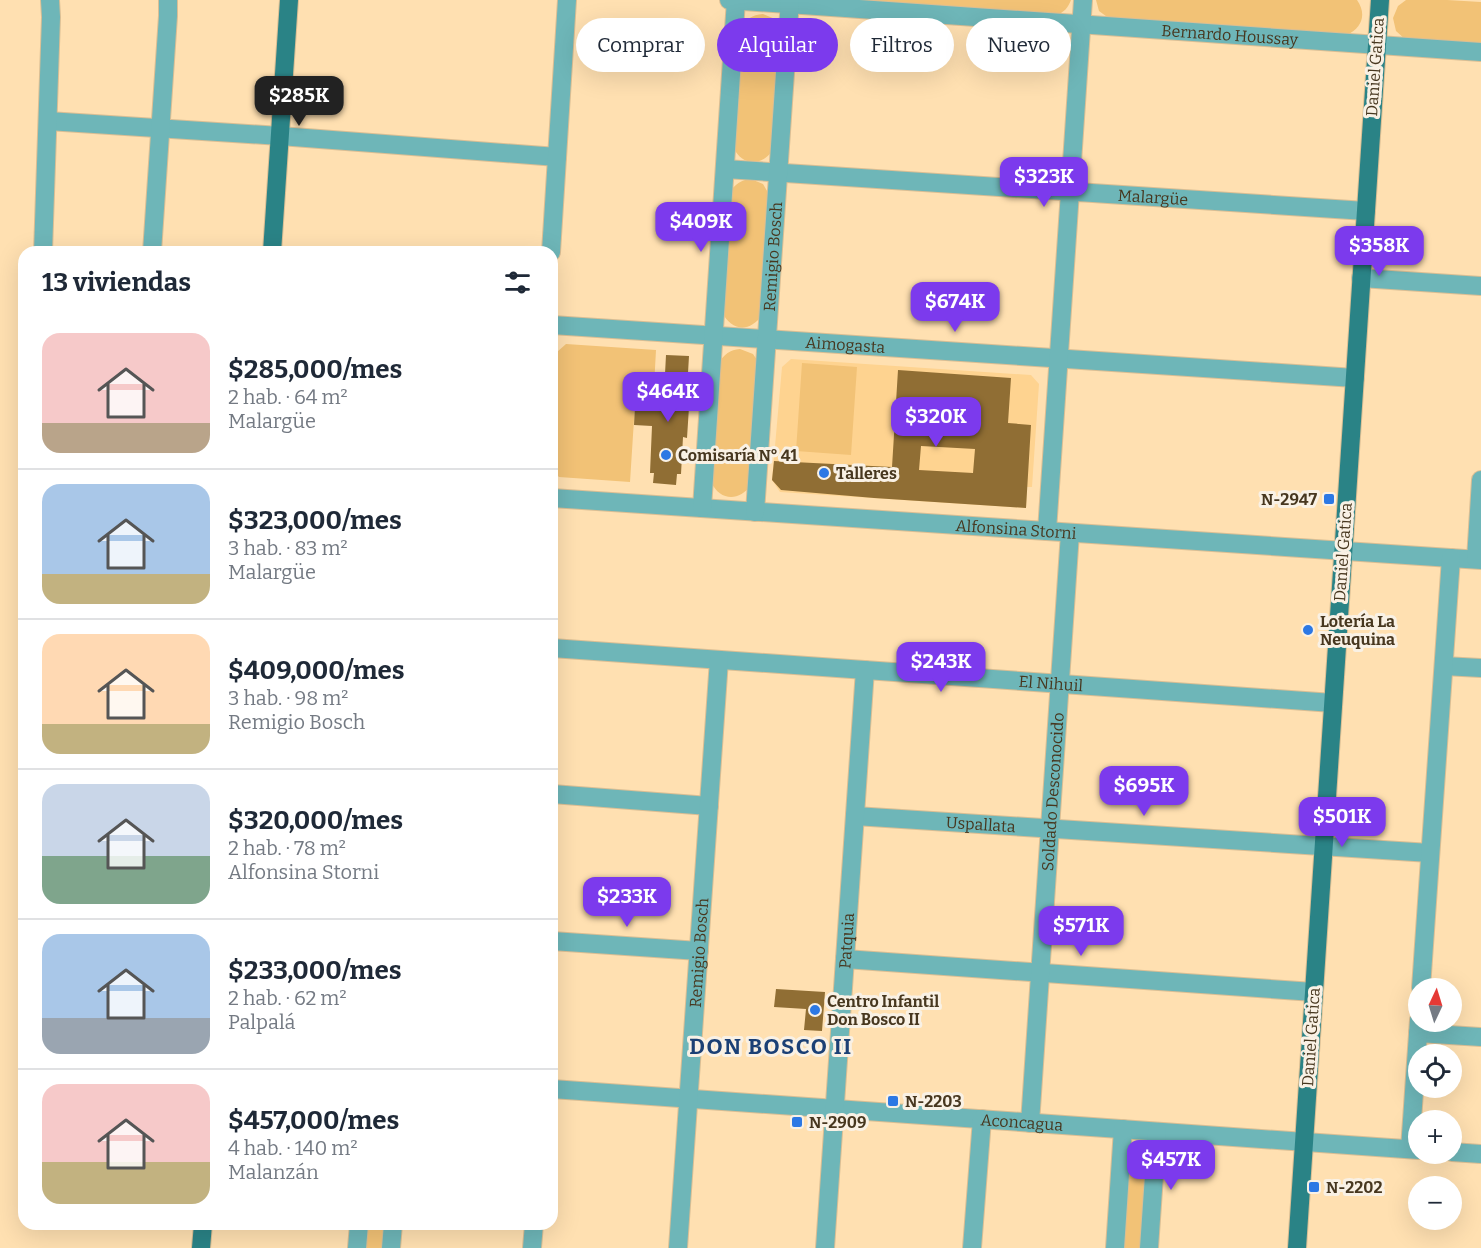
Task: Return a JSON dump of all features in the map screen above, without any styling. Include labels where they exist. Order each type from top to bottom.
[{"type":"main road","points":[[272,246],[289,0]]},
{"type":"main road","name":"Daniel Gatica","points":[[1297,1248],[1380,0]]},
{"type":"main road","points":[[201,1248],[202,1230]]},
{"type":"street","points":[[43,246],[50,0]]},
{"type":"street","points":[[152,246],[168,0]]},
{"type":"street","points":[[551,246],[567,0]]},
{"type":"street","name":"Bernardo Houssay","points":[[729,0],[790,2],[1481,52]]},
{"type":"street","points":[[702,508],[736,0]]},
{"type":"street","points":[[1047,531],[1083,0]]},
{"type":"street","name":"Remigio Bosch","points":[[755,512],[790,2]]},
{"type":"street","points":[[48,121],[557,157]]},
{"type":"street","name":"Malargüe","points":[[725,169],[1366,211]]},
{"type":"street","points":[[1361,278],[1481,286]]},
{"type":"street","name":"Aimogasta","points":[[558,325],[1355,378]]},
{"type":"street","points":[[1478,560],[1481,480]]},
{"type":"street","name":"Alfonsina Storni","points":[[558,498],[1478,560]]},
{"type":"street","name":"Soldado Desconocido","points":[[1030,1123],[1070,533]]},
{"type":"street","points":[[1422,978],[1451,558]]},
{"type":"street","name":"El Nihuil","points":[[558,648],[1333,703]]},
{"type":"street","name":"Remigio Bosch","points":[[678,1248],[719,660]]},
{"type":"street","points":[[1444,666],[1481,668]]},
{"type":"street","name":"Patquia","points":[[825,1248],[865,670]]},
{"type":"street","points":[[558,794],[709,806]]},
{"type":"street","name":"Uspallata","points":[[855,816],[1431,853]]},
{"type":"street","points":[[558,941],[699,951]]},
{"type":"street","points":[[845,959],[1314,992]]},
{"type":"street","points":[[1416,1110],[1419,1032]]},
{"type":"street","points":[[1450,1032],[1481,1037]]},
{"type":"street","name":"Aconcagua","points":[[558,1089],[1408,1150]]},
{"type":"street","points":[[972,1248],[981,1119]]},
{"type":"street","points":[[1115,1248],[1122,1130]]},
{"type":"street","points":[[1149,1248],[1157,1132]]},
{"type":"street","points":[[1462,1153],[1481,1155]]},
{"type":"street","points":[[357,1248],[358,1230]]},
{"type":"street","points":[[391,1248],[392,1230]]},
{"type":"street","points":[[532,1248],[534,1230]]},
{"type":"shaded area","points":[[821,0],[1071,0],[1066,9],[1057,15]]},
{"type":"shaded area","points":[[1096,0],[1357,0],[1362,15],[1356,29],[1347,35],[1110,19],[1099,11]]},
{"type":"shaded area","points":[[1406,0],[1481,2],[1481,46],[1406,40],[1396,31],[1393,18],[1398,6]]},
{"type":"shaded area","points":[[763,14],[773,18],[750,18]]},
{"type":"shaded area","points":[[738,72],[777,72],[773,150],[763,159],[752,162],[741,158],[733,147]]},
{"type":"shaded area","points":[[751,179],[763,184],[770,196],[762,315],[752,325],[741,327],[730,323],[722,312],[729,193],[738,183]]},
{"type":"shaded area","points":[[566,344],[656,350],[653,405],[635,404],[630,482],[558,476],[558,351]]},
{"type":"shaded area","points":[[740,349],[753,354],[757,360],[751,485],[741,494],[730,497],[719,493],[711,482],[719,363],[728,353]]},
{"type":"shaded area","points":[[791,359],[1031,375],[1039,384],[1032,487],[1027,487],[1026,508],[780,492],[772,480],[782,367]]},
{"type":"shaded area","points":[[802,363],[857,367],[851,455],[796,451]]},
{"type":"shaded area","points":[[1136,1141],[1143,1142],[1148,1148],[1142,1248],[1120,1248],[1130,1144]]},
{"type":"shaded area","points":[[364,1230],[386,1230],[385,1248],[363,1248]]},
{"type":"building","points":[[666,355],[689,356],[687,438],[683,437],[681,474],[677,474],[676,485],[653,483],[654,473],[650,473],[652,426],[634,425],[635,404],[667,406],[669,375],[665,374]]},
{"type":"building","points":[[898,370],[1011,378],[1008,423],[1031,425],[1026,508],[781,490],[772,480],[774,461],[892,467]],"holes":[[[921,446],[975,449],[973,473],[919,470]]]},
{"type":"building","name":"Centro Infantil Don Bosco II","points":[[776,989],[825,992],[822,1031],[804,1030],[806,1009],[774,1007]]},
{"type":"place","name":"Comisaría N° 41","points":[[666,455]]},
{"type":"place","name":"Talleres","points":[[824,473]]},
{"type":"place","name":"N-2947","points":[[1329,499]]},
{"type":"place","name":"Lotería La Neuquina","points":[[1308,630]]},
{"type":"place","name":"Centro Infantil Don Bosco II","points":[[815,1010]]},
{"type":"place","name":"N-2203","points":[[893,1101]]},
{"type":"place","name":"N-2909","points":[[797,1122]]},
{"type":"place","name":"N-2202","points":[[1314,1187]]},
{"type":"district","name":"DON BOSCO II","points":[[771,1046]]}]
